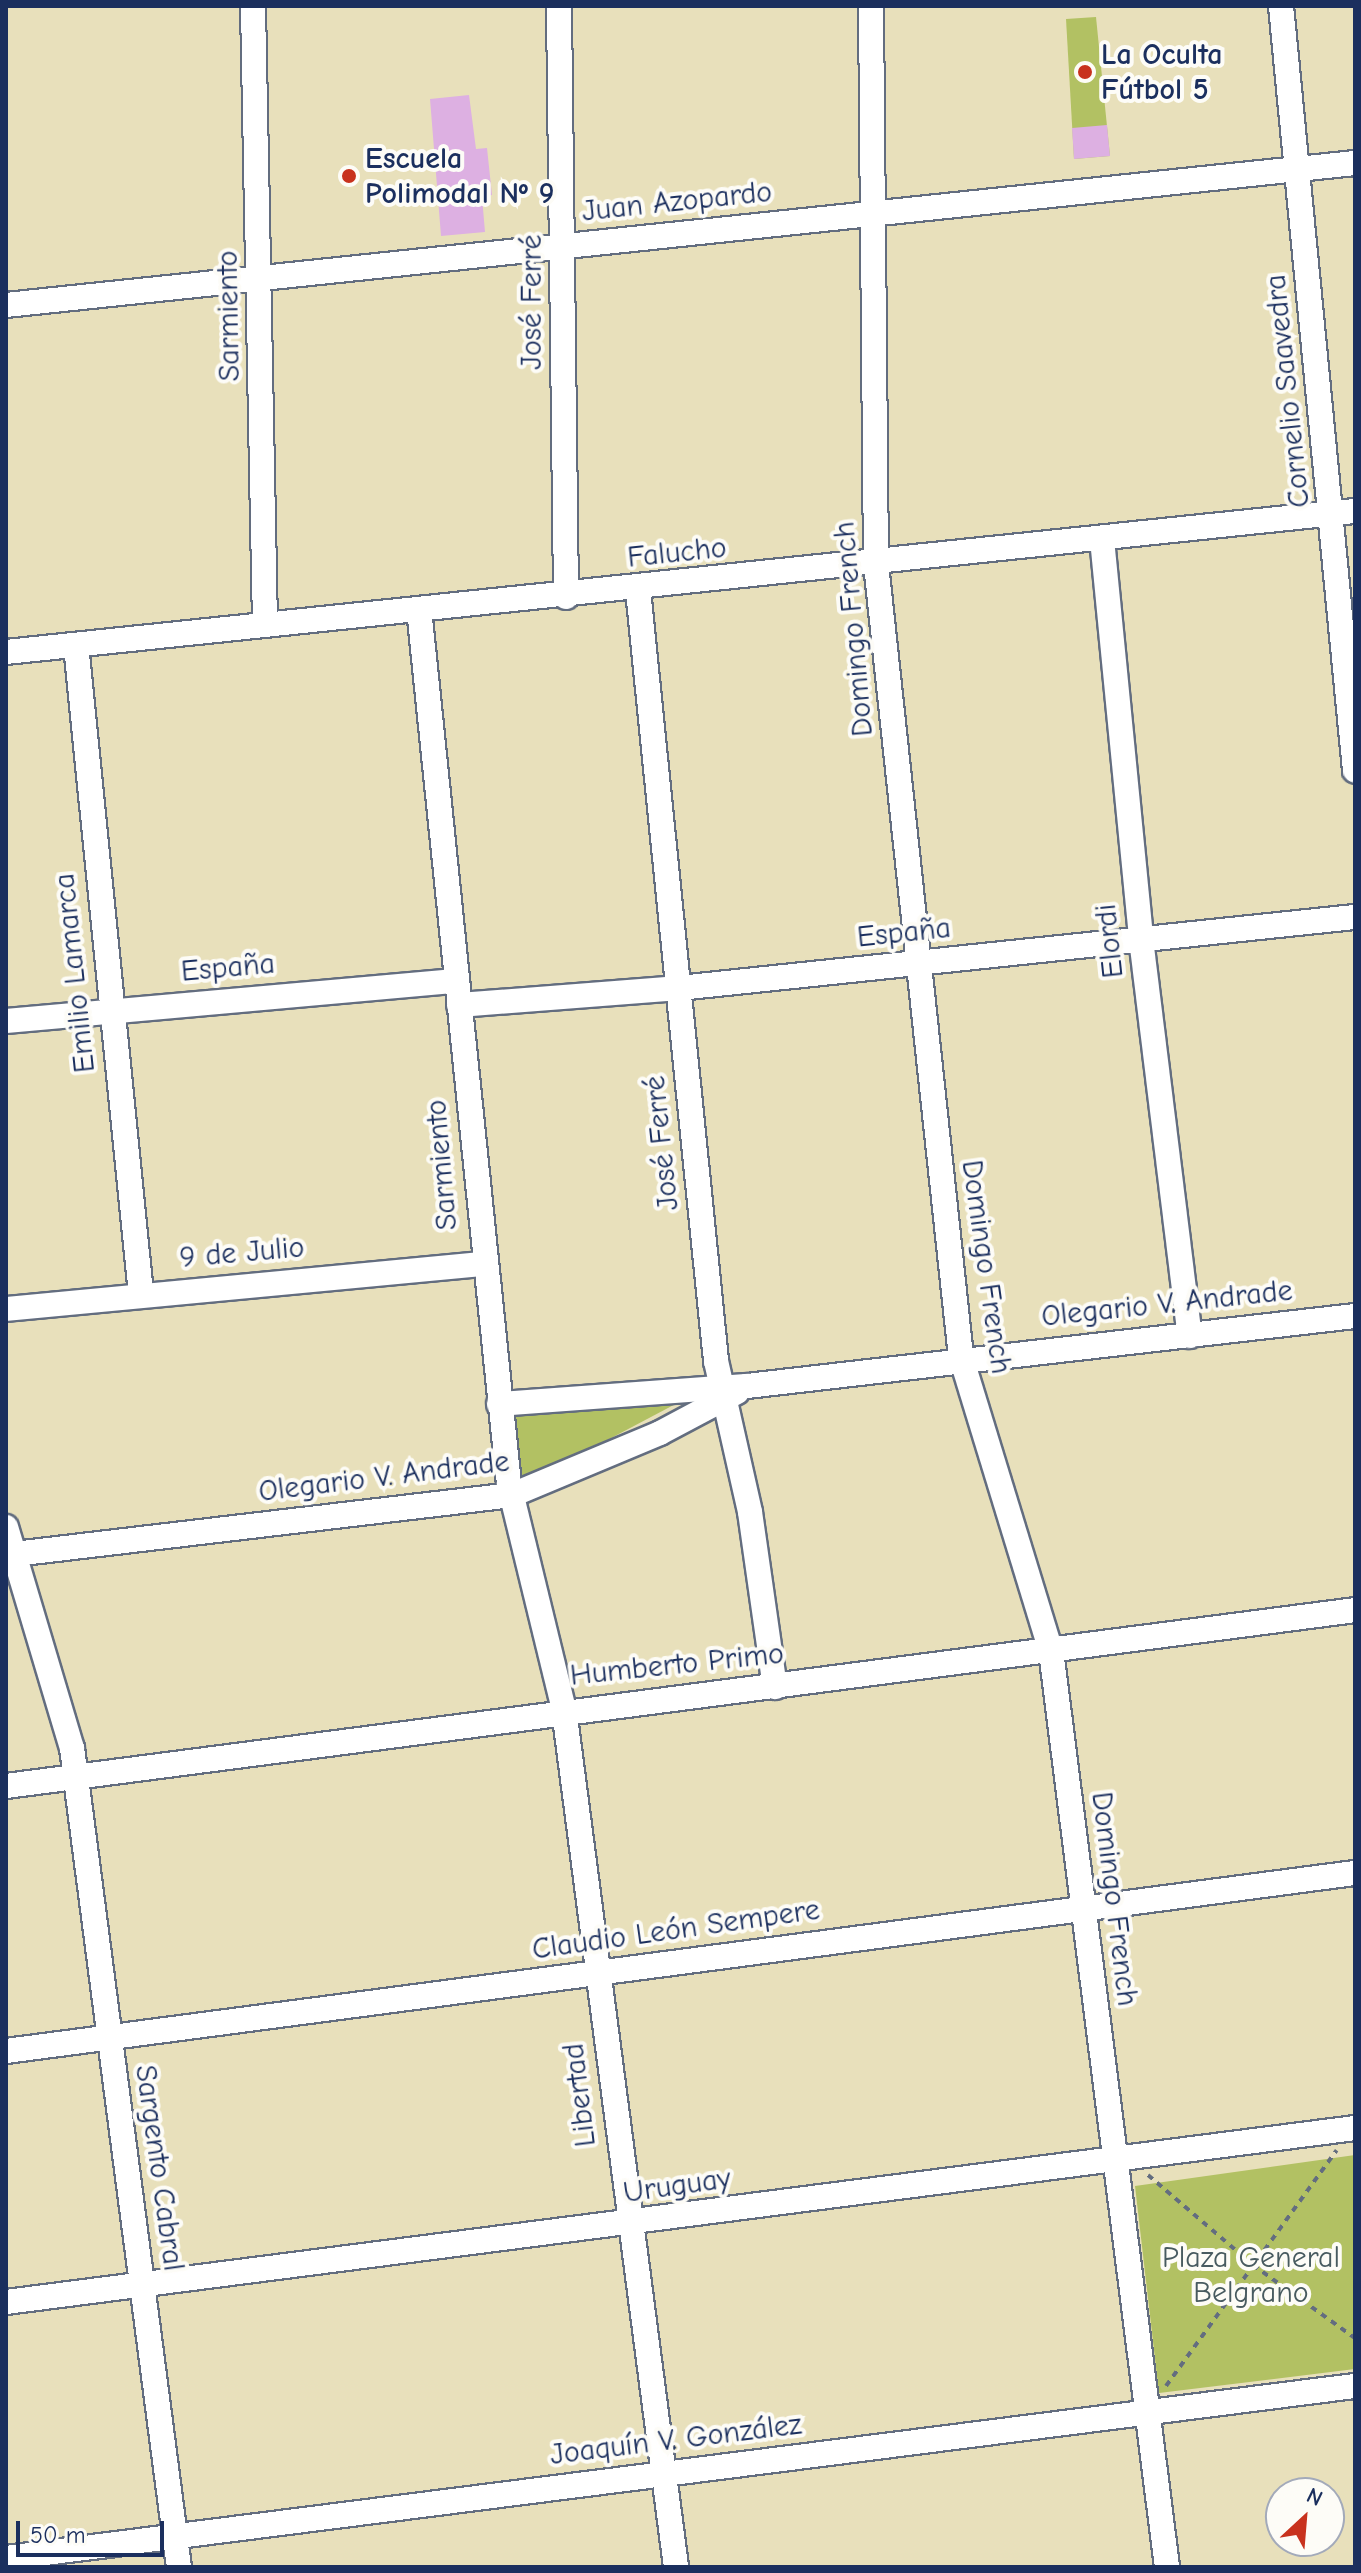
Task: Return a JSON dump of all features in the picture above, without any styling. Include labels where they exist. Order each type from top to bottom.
[{"type":"street","name":"Sarmiento","points":[[253,6],[261,278],[265,624]]},
{"type":"street","name":"José Ferré","points":[[559,6],[566,597]]},
{"type":"street","name":"Domingo French","points":[[871,6],[876,564],[961,1357],[1051,1651],[1082,1908],[1121,2159],[1146,2414],[1167,2567]]},
{"type":"street","name":"Cornelio Saavedra","points":[[1281,6],[1298,169],[1344,512],[1355,770]]},
{"type":"street","name":"Juan Azopardo","points":[[6,305],[1355,163]]},
{"type":"street","name":"Falucho","points":[[6,652],[265,624],[638,590],[1344,512]]},
{"type":"street","name":"Elordi","points":[[1102,539],[1141,939],[1190,1336]]},
{"type":"street","name":"José Ferré","points":[[638,590],[722,1393],[750,1512],[775,1687]]},
{"type":"street","name":"Sarmiento","points":[[419,609],[499,1404],[512,1495],[564,1710]]},
{"type":"street","name":"Emilio Lamarca","points":[[76,645],[141,1294]]},
{"type":"street","name":"España","points":[[459,1005],[679,988],[1355,917]]},
{"type":"street","name":"España","points":[[6,1021],[455,981]]},
{"type":"street","name":"9 de Julio","points":[[6,1309],[483,1264]]},
{"type":"street","name":"Olegario V. Andrade","points":[[10,1555],[512,1495],[722,1393],[747,1386],[961,1357],[1190,1336],[1355,1316]]},
{"type":"street","name":"Olegario V. Andrade","points":[[499,1404],[722,1393]]},
{"type":"street","name":"Sargento Cabral","points":[[6,1527],[10,1555],[66,1725],[76,1777],[179,2567]]},
{"type":"street","name":"Humberto Primo","points":[[6,1786],[564,1710],[775,1687],[1355,1610]]},
{"type":"street","name":"Libertad","points":[[564,1710],[628,2225],[676,2567]]},
{"type":"street","name":"Claudio León Sempere","points":[[6,2051],[1355,1873]]},
{"type":"street","name":"Uruguay","points":[[6,2302],[628,2225],[1354,2128]]},
{"type":"street","name":"Joaquín V. González","points":[[6,2558],[1355,2386]]},
{"type":"path","points":[[1146,2414],[1354,2128]]},
{"type":"path","points":[[1121,2159],[1253,2265],[1355,2338]]},
{"type":"green space","name":"La Oculta Fútbol 5","points":[[1096,17],[1110,156],[1074,159],[1066,19]]},
{"type":"green space","points":[[685,1399],[528,1482],[516,1477],[509,1414]]},
{"type":"green space","name":"Plaza General Belgrano","points":[[1355,2155],[1355,2369],[1159,2393],[1135,2186]]},
{"type":"building","points":[[469,95],[476,149],[487,148],[492,195],[482,197],[485,232],[441,236],[430,99]]},
{"type":"building","points":[[1107,125],[1110,156],[1074,159],[1072,128]]},
{"type":"place","name":"La Oculta Fútbol 5","points":[[1085,72]]},
{"type":"place","name":"Escuela Polimodal Nº 9","points":[[349,176]]}]
